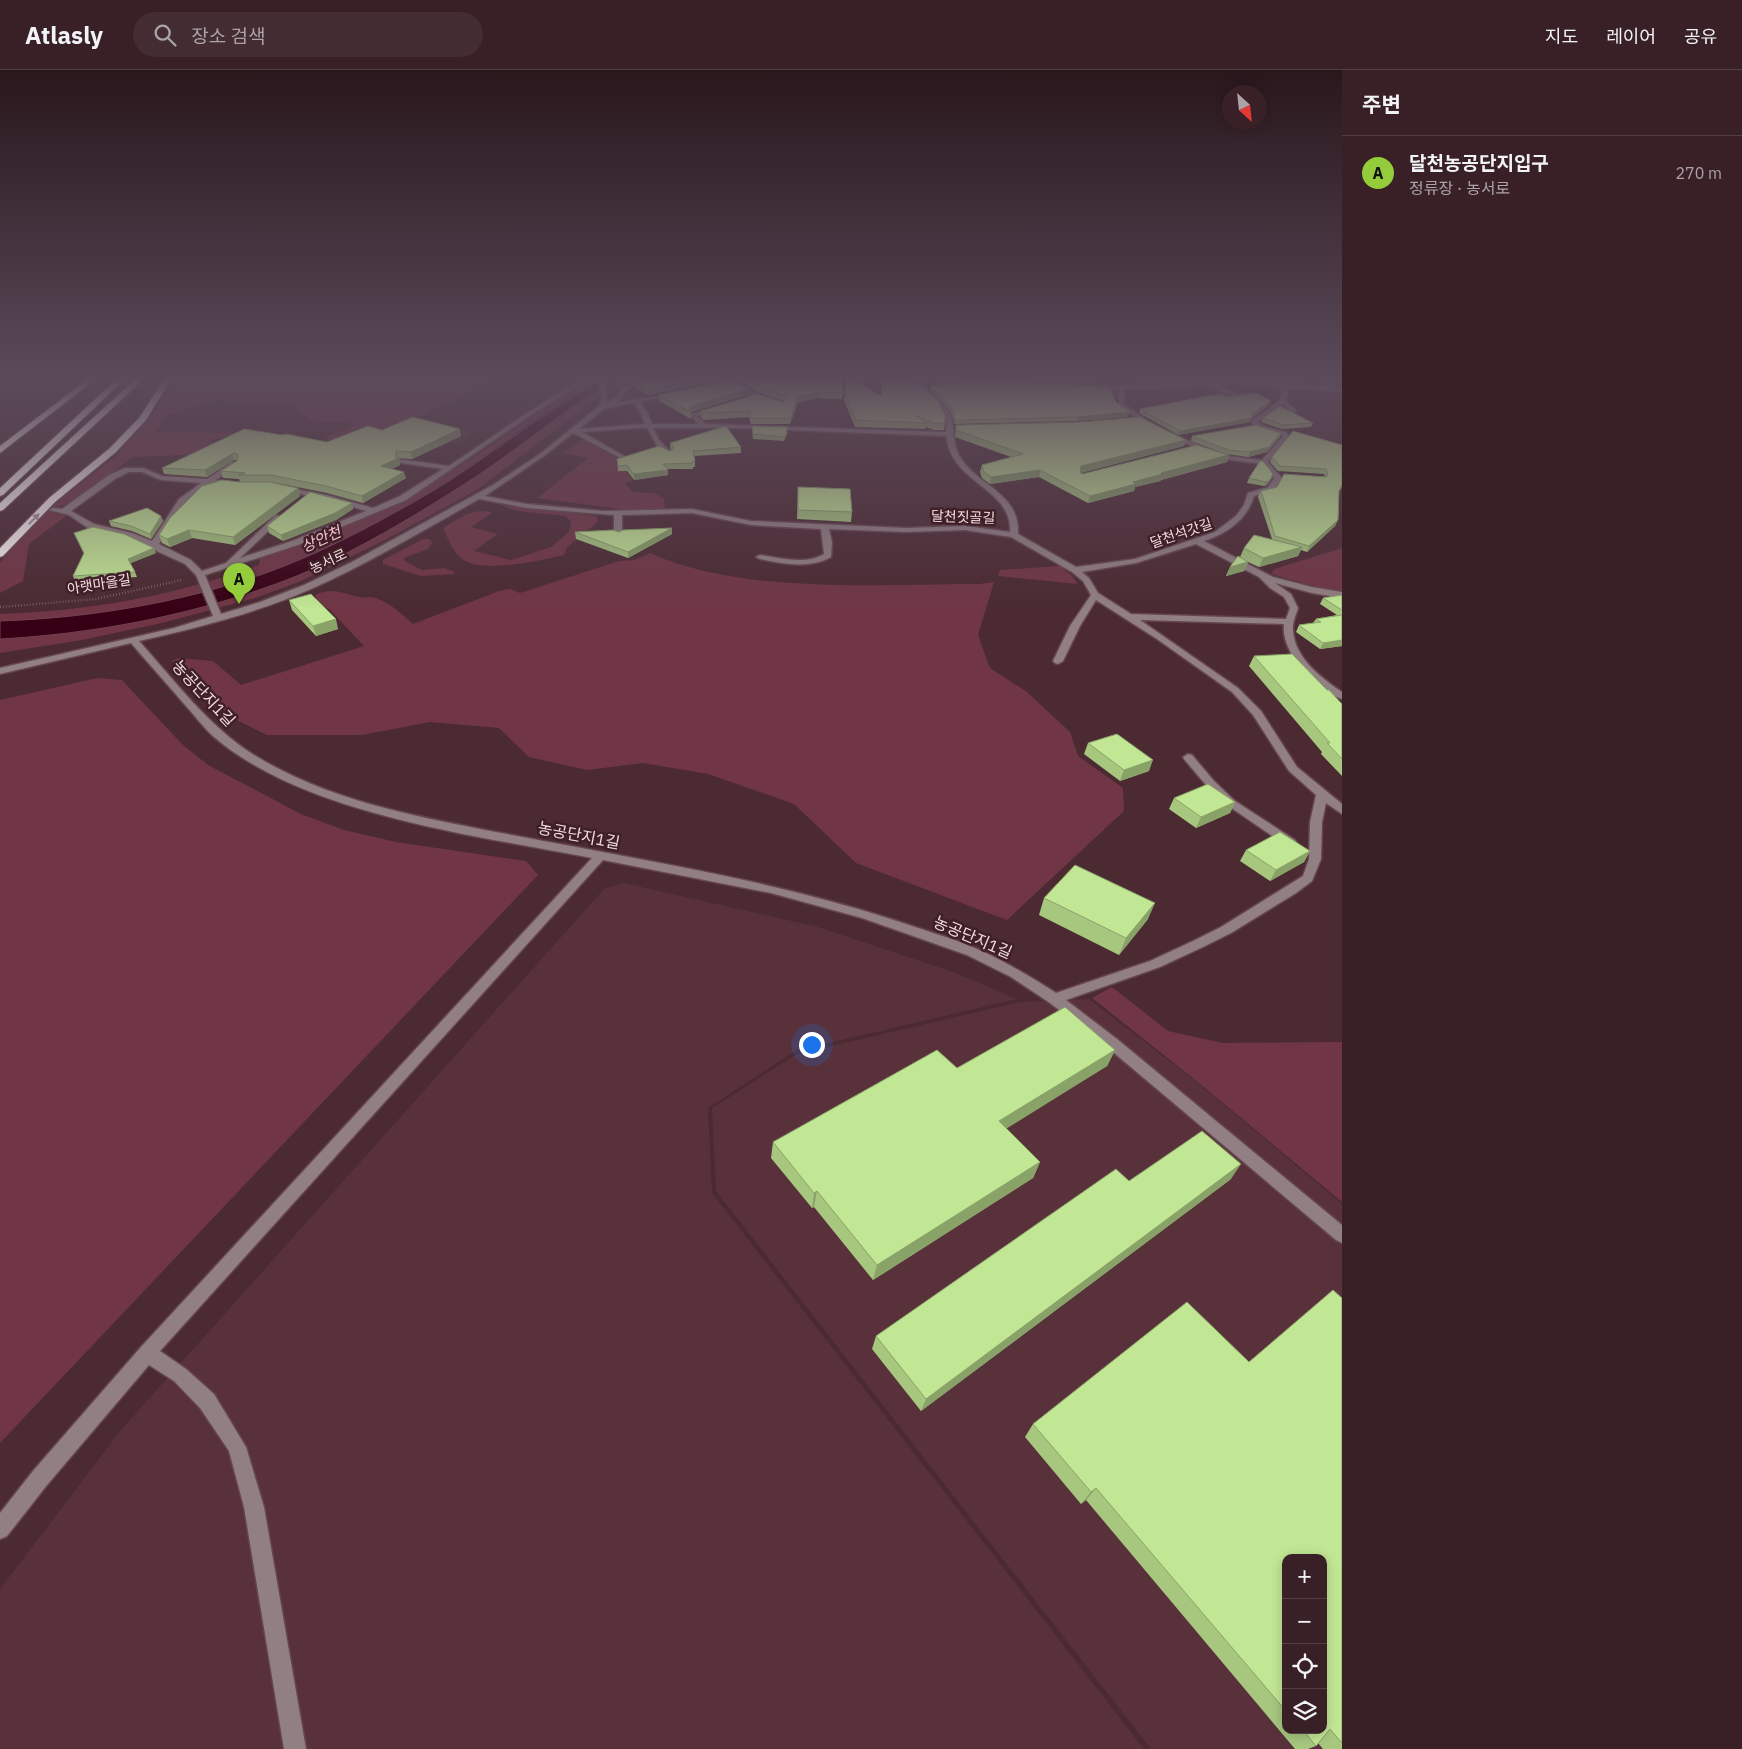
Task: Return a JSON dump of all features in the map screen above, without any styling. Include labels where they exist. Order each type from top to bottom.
[{"type":"highway","points":[[0,492],[40,454]]},
{"type":"highway","points":[[0,508],[58,454]]},
{"type":"highway","points":[[0,554],[52,500],[108,454]]},
{"type":"street","points":[[201,576],[295,542],[403,498],[470,454]]},
{"type":"street","name":"농서로","points":[[0,671],[134,641],[216,614],[285,596],[326,578],[479,497],[542,454]]},
{"type":"street","points":[[617,454],[622,457]]},
{"type":"street","points":[[957,454],[959,461],[996,493],[1009,510],[1014,520],[1014,535]]},
{"type":"street","points":[[1216,454],[1226,458],[1264,462],[1270,454]]},
{"type":"street","points":[[402,460],[450,468]]},
{"type":"street","name":"달천석갓길","points":[[1075,570],[1136,561],[1218,534],[1232,524],[1243,512],[1251,495],[1270,489],[1281,475],[1264,462]]},
{"type":"street","points":[[154,545],[182,501],[235,464]]},
{"type":"street","points":[[65,511],[112,477],[128,470],[144,470],[161,478],[210,480],[242,486]]},
{"type":"street","points":[[272,486],[375,510]]},
{"type":"street","points":[[297,503],[309,494]]},
{"type":"street","name":"달천짓골길","points":[[479,497],[526,506],[618,514],[692,511],[750,523],[906,530],[965,528],[990,530],[1014,535],[1075,570],[1086,580],[1095,595],[1235,690],[1257,712],[1293,769],[1342,810]]},
{"type":"street","points":[[53,510],[72,514],[85,524],[129,535],[188,562],[201,576],[216,614]]},
{"type":"street","points":[[228,565],[248,544],[284,514]]},
{"type":"street","points":[[618,514],[618,535]]},
{"type":"street","points":[[760,558],[791,561],[823,559],[828,556],[825,527]]},
{"type":"street","points":[[1198,542],[1263,576],[1290,585],[1342,595]]},
{"type":"street","points":[[1263,576],[1291,600],[1294,608],[1289,622],[1290,640],[1299,657],[1321,682],[1342,696]]},
{"type":"street","points":[[1058,661],[1075,626],[1095,595]]},
{"type":"street","points":[[1129,617],[1289,622]]},
{"type":"street","name":"농공단지1길","points":[[134,641],[217,734],[250,757],[283,775],[332,797],[378,811],[771,889],[866,915],[972,952],[1016,974],[1055,999],[1112,1043],[1342,1235]]},
{"type":"street","points":[[1188,757],[1210,783],[1231,802],[1307,854]]},
{"type":"street","points":[[1055,999],[1155,964],[1226,930],[1292,890],[1308,878],[1307,854],[1322,795]]},
{"type":"street","points":[[0,1529],[40,1478],[147,1353],[601,856]]},
{"type":"street","points":[[147,1353],[180,1375],[207,1401],[238,1447],[254,1507],[295,1749]]},
{"type":"path","name":"아랫마을길","points":[[0,607],[96,599],[201,576]]},
{"type":"shaded area","points":[[117,454],[224,454],[222,457],[184,455],[133,457],[74,502],[56,507],[51,513],[66,516],[29,544],[23,581],[0,593],[0,563],[24,532],[58,501]]},
{"type":"shaded area","points":[[478,454],[486,454],[435,490],[382,520],[343,540],[263,574],[199,593],[133,607],[67,616],[0,621],[0,614],[99,605],[164,593],[227,576],[259,565],[260,558],[337,529],[398,503]]},
{"type":"shaded area","points":[[488,454],[508,454],[418,513],[371,540],[322,565],[273,585],[207,606],[139,622],[69,633],[0,639],[0,621],[67,616],[133,607],[199,593],[263,574],[303,558],[362,530],[443,485]]},
{"type":"shaded area","points":[[508,454],[523,454],[477,490],[383,541],[299,582],[255,598],[162,623],[82,640],[0,653],[0,639],[62,633],[176,613],[228,600],[275,584],[359,546]]},
{"type":"shaded area","points":[[569,454],[611,454],[617,458],[623,462],[625,471],[633,481],[625,483],[632,492],[654,493],[664,498],[665,509],[620,509],[537,498],[588,458]]},
{"type":"shaded area","points":[[505,504],[596,516],[598,519],[597,523],[567,547],[564,555],[526,563],[496,566],[470,563],[461,558],[453,548],[443,528],[460,517],[473,512],[485,511],[492,513],[471,527],[498,534],[474,551],[511,560],[551,547],[569,532],[571,521],[565,516],[518,511],[505,507]]},
{"type":"shaded area","points":[[423,539],[429,539],[432,543],[428,549],[404,558],[405,561],[422,570],[444,568],[453,571],[455,574],[421,576],[383,564],[383,560]]},
{"type":"shaded area","points":[[1342,548],[1342,591],[1325,589],[1271,574],[1274,569]]},
{"type":"shaded area","points":[[650,553],[687,566],[726,576],[768,581],[855,585],[979,584],[994,582],[978,635],[990,668],[1027,692],[1070,732],[1078,756],[1123,788],[1124,811],[1007,920],[856,863],[794,804],[708,774],[643,763],[587,770],[529,757],[499,728],[430,722],[362,735],[267,735],[218,711],[204,700],[172,661],[178,658],[213,661],[241,685],[364,646],[329,609],[320,606],[315,595],[327,591],[377,598],[394,607],[413,624],[499,591],[510,589],[520,593],[619,561],[634,560]]},
{"type":"shaded area","points":[[1060,566],[1078,584],[998,576],[1000,570]]},
{"type":"shaded area","points":[[97,678],[122,680],[182,744],[208,765],[301,814],[344,830],[396,842],[526,861],[538,875],[0,1443],[0,700]]},
{"type":"shaded area","points":[[624,883],[818,927],[953,972],[1017,999],[795,1051],[708,1108],[712,1193],[1144,1749],[0,1749],[0,1589],[121,1430],[604,889]]},
{"type":"shaded area","points":[[1112,987],[1168,1031],[1223,1043],[1342,1042],[1342,1202],[1194,1079],[1092,998]]},
{"type":"shaded area","points":[[1089,999],[1193,1079],[1342,1204],[1342,1749],[1151,1749],[716,1191],[712,1108],[797,1054],[1020,1002]]},
{"type":"building","points":[[191,454],[231,454],[205,470],[162,468]]},
{"type":"building","points":[[396,454],[396,458],[399,458],[381,466],[404,472],[362,496],[326,486],[271,475],[238,475],[245,473],[221,471],[237,461],[238,455]]},
{"type":"building","points":[[632,454],[694,454],[695,461],[693,463],[663,464],[668,470],[634,474],[627,465],[618,466],[617,459]]},
{"type":"building","points":[[1022,454],[1128,454],[1081,466],[1080,472],[1082,474],[1160,454],[1229,455],[1161,473],[1163,474],[1133,482],[1136,484],[1090,496],[1040,470],[991,477],[983,471],[982,465]]},
{"type":"building","points":[[1274,454],[1342,454],[1342,485],[1339,490],[1338,520],[1309,546],[1275,536],[1261,491],[1277,487],[1284,474],[1326,477],[1328,475],[1326,469],[1280,466],[1272,457]]},
{"type":"building","points":[[1260,461],[1263,461],[1273,474],[1269,481],[1249,478]]},
{"type":"building","points":[[222,480],[270,482],[298,488],[233,537],[189,530],[167,539],[159,535],[170,518],[202,486]]},
{"type":"building","points":[[798,487],[850,489],[852,512],[798,510]]},
{"type":"building","points":[[310,492],[352,503],[335,513],[281,535],[267,526]]},
{"type":"building","points":[[147,508],[161,516],[150,534],[131,526],[109,521]]},
{"type":"building","points":[[93,527],[124,534],[154,548],[128,559],[135,572],[73,576],[84,553],[74,533]]},
{"type":"building","points":[[672,528],[628,552],[575,532],[613,530],[619,532],[623,530]]},
{"type":"building","points":[[1254,535],[1302,547],[1263,558],[1244,548]]},
{"type":"building","points":[[1238,556],[1248,562],[1230,567]]},
{"type":"building","points":[[311,594],[336,619],[313,626],[289,600]]},
{"type":"building","points":[[1342,595],[1342,610],[1323,598]]},
{"type":"building","points":[[1342,615],[1342,640],[1323,643],[1299,625],[1321,622],[1316,619]]},
{"type":"building","points":[[1292,654],[1342,704],[1342,759],[1254,656]]},
{"type":"building","points":[[1117,734],[1153,760],[1124,770],[1088,743]]},
{"type":"building","points":[[1208,784],[1235,802],[1201,817],[1174,798]]},
{"type":"building","points":[[1280,832],[1310,851],[1276,870],[1246,850]]},
{"type":"building","points":[[1075,865],[1155,903],[1126,938],[1044,898]]},
{"type":"building","points":[[1065,1007],[1115,1050],[999,1121],[1040,1162],[877,1265],[817,1191],[814,1193],[773,1142],[937,1050],[957,1068]]},
{"type":"building","points":[[1202,1131],[1241,1164],[926,1399],[876,1336],[1116,1169],[1129,1181]]},
{"type":"building","points":[[1333,1290],[1342,1298],[1342,1743],[1330,1729],[1327,1733],[1327,1554],[1282,1554],[1282,1706],[1096,1488],[1091,1492],[1033,1424],[1187,1302],[1249,1362]]},
{"type":"building","points":[[1306,1734],[1326,1734],[1316,1746]]},
{"type":"place","name":"달천농공단지입구","points":[[239,604]]},
{"type":"water label","name":"상안천","points":[[321,539]]}]
